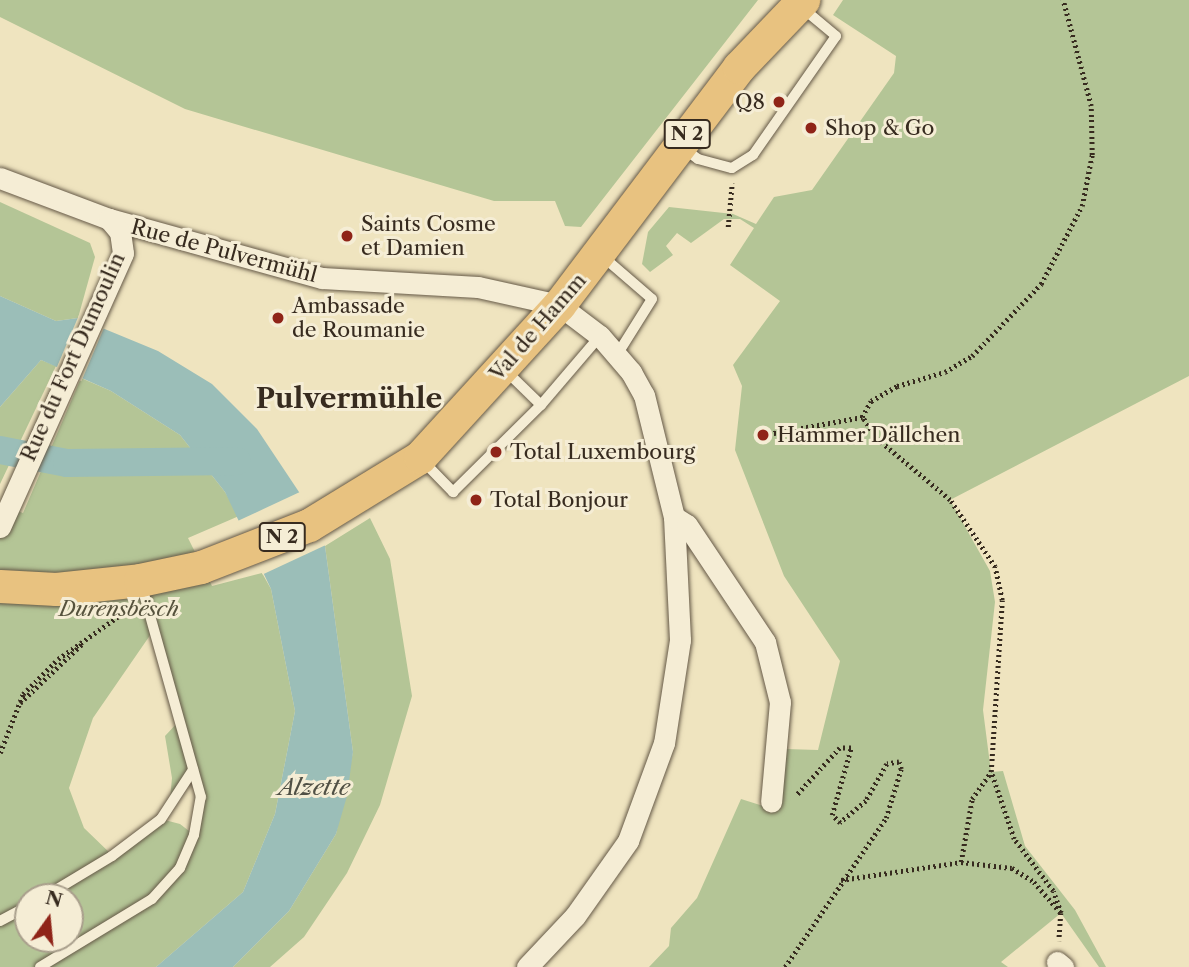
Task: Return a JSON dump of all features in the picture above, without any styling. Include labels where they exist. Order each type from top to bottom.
[{"type":"main road","name":"Val de Hamm","points":[[140,580],[201,567],[256,549],[359,498],[420,457],[559,305],[600,254],[678,144],[739,67],[801,2]]},
{"type":"main road","name":"N 2","points":[[0,586],[56,589],[140,580]]},
{"type":"street","name":"Rue du Fort Dumoulin","points":[[0,178],[109,219],[122,242],[118,262],[7,506],[0,527]]},
{"type":"street","name":"Rue de Pulvermühl","points":[[109,219],[322,278],[478,287],[559,305],[600,336],[617,355],[644,395],[674,517],[680,640],[664,743],[628,841],[575,916],[527,967]]},
{"type":"street","points":[[674,517],[687,525],[765,642],[780,702],[771,802]]},
{"type":"lane","points":[[678,144],[698,159],[732,168],[753,155],[836,36],[801,2]]},
{"type":"lane","points":[[600,254],[652,299],[617,355]]},
{"type":"lane","points":[[420,457],[453,492],[541,405],[600,336]]},
{"type":"lane","points":[[503,368],[541,405]]},
{"type":"lane","points":[[40,967],[152,899],[180,868],[194,835],[201,797],[140,580]]},
{"type":"lane","points":[[68,883],[113,856],[161,819],[193,770]]},
{"type":"path","points":[[763,435],[862,417],[872,401],[897,386],[945,372],[972,356],[1041,284],[1082,206],[1093,155],[1091,106],[1063,0]]},
{"type":"path","points":[[728,227],[732,168]]},
{"type":"path","points":[[862,417],[877,439],[950,500],[995,567],[1002,600],[991,772],[1014,839],[1053,891],[1061,912],[1060,965]]},
{"type":"path","points":[[0,753],[23,694],[58,659],[96,629],[20,703]]},
{"type":"path","points":[[771,802],[773,809],[785,808],[846,746],[853,755],[832,815],[840,823],[866,801],[887,764],[899,762],[899,784],[886,818],[841,880],[811,934],[785,967]]},
{"type":"path","points":[[961,862],[972,799],[991,772]]},
{"type":"path","points":[[841,880],[961,862],[1012,868],[1034,882],[1061,912]]},
{"type":"green space","points":[[0,0],[758,0],[581,227],[565,226],[555,201],[494,201],[185,109],[0,17]]},
{"type":"green space","points":[[843,0],[1189,0],[1189,376],[950,500],[990,571],[995,602],[983,710],[991,772],[1003,771],[1025,846],[1075,910],[1106,967],[1099,967],[1061,913],[1001,962],[1008,967],[649,967],[669,946],[671,928],[697,898],[741,799],[773,809],[786,749],[818,750],[840,661],[784,576],[735,450],[742,386],[733,365],[780,301],[730,265],[754,228],[740,219],[724,219],[691,243],[677,233],[666,246],[673,255],[650,272],[642,264],[648,232],[669,207],[733,214],[756,224],[774,197],[812,190],[894,73],[896,56],[833,15]]},
{"type":"green space","points":[[0,202],[90,243],[95,257],[78,318],[56,321],[0,296]]},
{"type":"green space","points":[[41,360],[56,366],[0,484],[0,407]]},
{"type":"green space","name":"Durensbësch","points":[[81,378],[111,391],[180,435],[225,492],[239,516],[188,538],[212,586],[262,573],[271,589],[295,711],[275,814],[243,892],[156,967],[0,967],[0,504],[23,513]],"holes":[[[153,631],[179,721],[165,736],[172,778],[169,810],[193,771],[201,797],[193,834],[180,824],[161,819],[112,855],[84,828],[69,788],[93,718]]]},
{"type":"green space","points":[[370,518],[390,559],[412,696],[380,805],[347,873],[304,937],[270,967],[233,967],[289,911],[336,834],[353,752],[325,546]]},
{"type":"water","name":"Alzette","points":[[0,296],[56,321],[78,318],[158,351],[212,384],[257,429],[301,495],[325,546],[353,752],[347,796],[336,834],[289,911],[233,967],[156,967],[243,892],[275,814],[295,711],[271,589],[225,492],[180,435],[111,391],[41,360],[0,407]]},
{"type":"pier","points":[[79,315],[105,326],[81,381],[56,370]]},
{"type":"pier","points":[[302,491],[327,544],[263,574],[238,521]]},
{"type":"waterway","points":[[0,450],[67,463],[237,461]]},
{"type":"place","name":"Q8","points":[[779,102]]},
{"type":"place","name":"Shop & Go","points":[[811,128]]},
{"type":"place","name":"Saints Cosme et Damien","points":[[347,236]]},
{"type":"place","name":"Ambassade de Roumanie","points":[[278,318]]},
{"type":"place","name":"Hammer Dällchen","points":[[763,435]]},
{"type":"place","name":"Total Luxembourg","points":[[496,452]]},
{"type":"place","name":"Total Bonjour","points":[[476,500]]},
{"type":"district","name":"Pulvermühle","points":[[349,398]]}]
